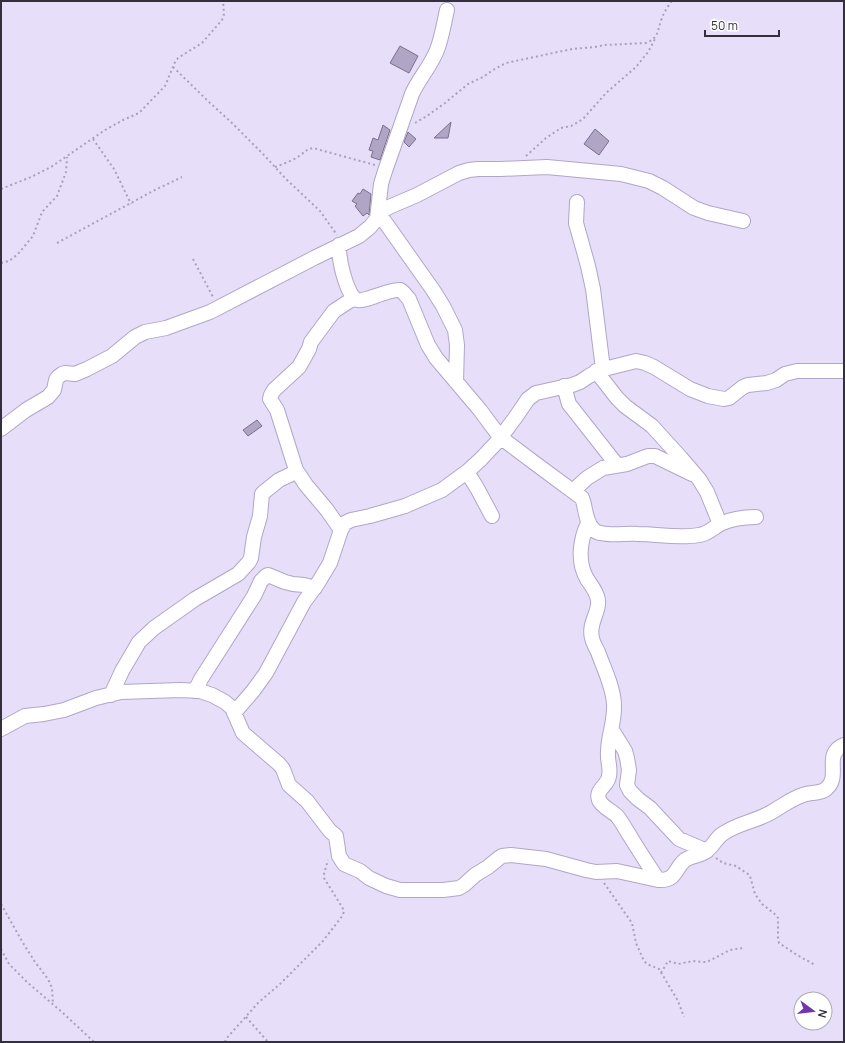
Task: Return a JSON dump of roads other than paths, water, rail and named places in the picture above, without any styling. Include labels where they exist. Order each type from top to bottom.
[{"type":"street","points":[[448,10],[437,50],[430,64],[416,85],[404,114],[381,184],[378,217],[433,290],[455,330],[457,345],[456,382]]},
{"type":"street","points":[[1,429],[26,410],[48,397],[54,390],[56,380],[62,374],[75,374],[87,369],[112,356],[135,337],[145,332],[166,328],[210,312],[359,236],[389,207],[408,200],[459,173],[478,169],[501,170],[547,167],[621,174],[649,181],[663,188],[694,208],[708,213],[743,220]]},
{"type":"street","points":[[577,202],[576,223],[593,289],[600,370],[617,398],[625,406],[652,426],[696,476],[707,492],[720,524]]},
{"type":"street","points":[[341,244],[340,258],[345,281],[354,298],[357,300],[364,300],[397,290],[404,293],[428,345],[436,358],[480,410],[500,437],[574,490],[582,498],[588,523],[596,531],[609,534],[638,534],[674,537],[699,535],[705,534],[720,524],[741,518],[756,517]]},
{"type":"street","points":[[341,530],[296,472],[277,410],[270,399],[271,395],[284,380],[298,367],[309,349],[311,342],[334,311],[354,298]]},
{"type":"street","points":[[234,713],[266,674],[304,602],[315,588],[330,563],[341,530],[345,523],[351,520],[405,506],[442,490],[467,472],[481,459],[500,437],[528,398],[536,393],[572,385],[600,370],[636,361],[646,363],[654,367],[690,389],[718,399],[729,398],[748,385],[767,383],[776,380],[785,374],[797,371],[844,372]]},
{"type":"street","points":[[564,386],[569,404],[618,465]]},
{"type":"street","points":[[574,490],[587,478],[603,468],[627,464],[648,456],[655,456],[696,476]]},
{"type":"street","points":[[111,695],[139,642],[154,628],[195,599],[238,574],[249,562],[260,516],[262,494],[279,480],[296,472]]},
{"type":"street","points":[[467,472],[492,516]]},
{"type":"street","points":[[588,523],[585,530],[580,558],[581,566],[597,596],[598,606],[591,627],[592,637],[612,690],[614,704],[614,720],[608,751],[610,776],[599,791],[598,796],[601,804],[618,816],[658,880]]},
{"type":"street","points":[[195,691],[201,679],[254,596],[261,581],[266,576],[269,575],[285,582],[315,588]]},
{"type":"street","points":[[1,729],[25,716],[64,710],[96,698],[121,692],[180,690],[200,691],[212,695],[225,702],[232,708],[243,733],[280,764],[289,785],[307,801],[330,831],[336,836],[339,856],[344,864],[360,871],[369,878],[386,886],[400,890],[443,890],[459,888],[502,856],[511,854],[546,859],[596,872],[617,871],[663,880],[673,876],[686,859],[707,851],[721,835],[733,828],[769,814],[796,798],[810,792],[815,793],[824,791],[830,784],[833,776],[834,752],[836,749],[844,745]]},
{"type":"street","points":[[612,730],[625,751],[629,770],[627,785],[630,791],[650,808],[679,839],[707,851]]}]
